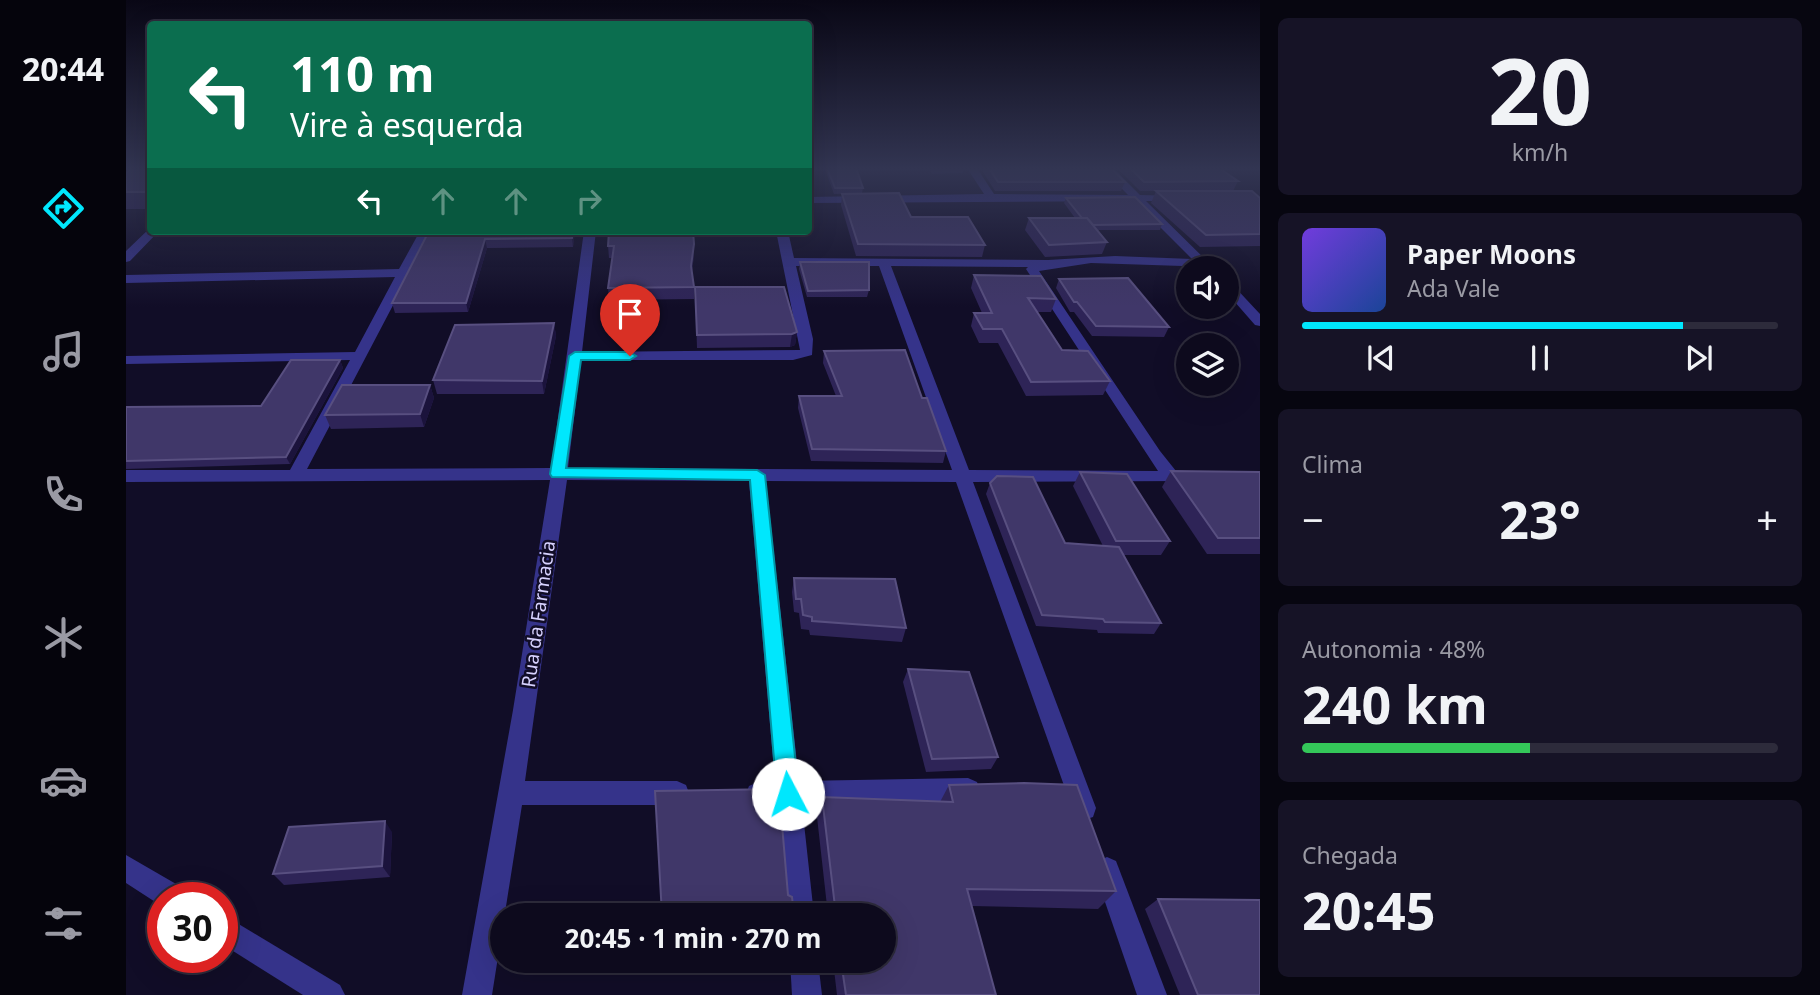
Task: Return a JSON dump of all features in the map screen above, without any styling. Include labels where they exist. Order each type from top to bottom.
[{"type":"street","points":[[1153,214],[1196,256]]},
{"type":"street","points":[[126,258],[149,235]]},
{"type":"street","points":[[296,475],[424,235]]},
{"type":"street","name":"Rua da Farmacia","points":[[477,995],[513,793],[590,235]]},
{"type":"street","points":[[575,356],[793,356],[807,352],[783,235]]},
{"type":"street","points":[[789,262],[1073,260],[1176,265]]},
{"type":"street","points":[[884,262],[1091,826]]},
{"type":"street","points":[[1045,262],[1032,269],[1154,456],[1171,477]]},
{"type":"street","points":[[126,279],[405,273]]},
{"type":"street","points":[[1239,295],[1254,306],[1260,322]]},
{"type":"street","points":[[126,360],[360,356]]},
{"type":"street","points":[[126,476],[558,474],[1197,478]]},
{"type":"street","points":[[757,475],[799,903]]},
{"type":"street","points":[[1049,788],[1077,787]]},
{"type":"street","points":[[733,794],[994,789]]},
{"type":"street","points":[[513,793],[706,794]]},
{"type":"street","points":[[1101,852],[1152,995]]},
{"type":"street","points":[[126,868],[148,882]]},
{"type":"street","points":[[238,938],[330,995]]},
{"type":"street","points":[[805,973],[807,995]]},
{"type":"building","points":[[849,214],[968,217],[985,245],[858,244]]},
{"type":"building","points":[[1079,214],[1152,214],[1162,224],[1093,225],[1087,218]]},
{"type":"building","points":[[1183,214],[1260,214],[1260,234],[1206,235]]},
{"type":"building","points":[[1029,218],[1087,218],[1107,242],[1049,245]]},
{"type":"building","points":[[427,235],[572,235],[572,238],[485,239],[466,303],[392,303]]},
{"type":"building","points":[[609,235],[693,235],[691,266],[694,287],[608,288],[614,246],[608,246]]},
{"type":"building","points":[[800,262],[869,262],[869,290],[808,291]]},
{"type":"building","points":[[974,275],[1041,276],[1056,299],[1028,298],[1062,350],[1088,351],[1110,381],[1031,382],[1002,329],[983,329],[974,313],[992,313]]},
{"type":"building","points":[[1128,278],[1169,327],[1096,326],[1077,302],[1074,302],[1059,279]]},
{"type":"building","points":[[695,287],[784,287],[797,332],[697,335]]},
{"type":"building","points":[[554,323],[542,381],[433,380],[455,325]]},
{"type":"building","points":[[905,350],[922,398],[927,398],[946,451],[812,449],[799,396],[842,396],[824,351]]},
{"type":"building","points":[[291,360],[340,360],[286,457],[126,461],[126,407],[261,406]]},
{"type":"building","points":[[342,385],[430,385],[420,414],[325,415]]},
{"type":"building","points":[[1171,471],[1260,472],[1260,538],[1218,538]]},
{"type":"building","points":[[1080,472],[1127,474],[1170,541],[1116,541]]},
{"type":"building","points":[[997,476],[1033,477],[1065,543],[1119,547],[1161,623],[1105,622],[1103,619],[1042,615],[990,483]]},
{"type":"building","points":[[794,578],[895,579],[906,628],[812,621],[812,617],[803,615],[801,599],[796,599]]},
{"type":"building","points":[[908,669],[969,672],[998,757],[932,759]]},
{"type":"building","points":[[949,785],[1077,785],[1116,891],[967,889],[996,995],[846,995],[843,973],[896,973],[896,903],[835,903],[822,797],[953,802]]},
{"type":"building","points":[[779,789],[788,895],[792,897],[793,903],[661,903],[655,791]]},
{"type":"building","points":[[385,821],[382,866],[273,874],[289,827]]},
{"type":"building","points":[[1158,899],[1260,900],[1260,995],[1198,995]]},
{"type":"route","points":[[630,356],[575,356],[558,474],[757,475],[788,794]]}]
